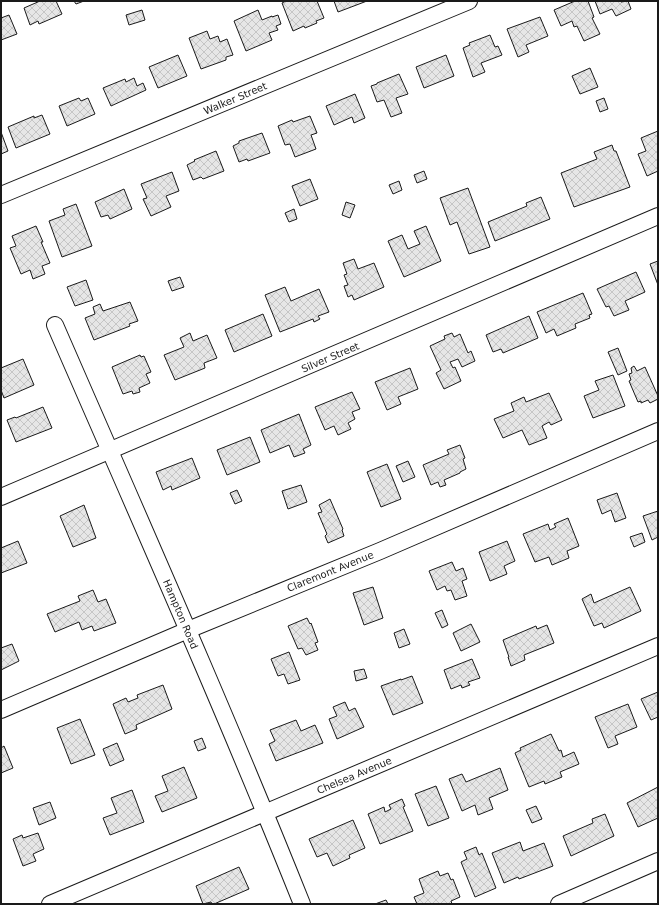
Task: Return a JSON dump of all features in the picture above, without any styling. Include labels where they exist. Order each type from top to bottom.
[{"type":"street","name":"Walker Street","points":[[1,195],[468,1]]},
{"type":"street","name":"Silver Street","points":[[1,497],[658,216]]},
{"type":"street","name":"Hampton Road","points":[[55,325],[188,630],[266,813],[302,904]]},
{"type":"street","name":"Claremont Avenue","points":[[1,710],[188,630],[380,551],[658,431]]},
{"type":"street","name":"Chelsea Avenue","points":[[50,904],[658,646]]},
{"type":"street","points":[[559,904],[658,861]]},
{"type":"building","points":[[40,1],[56,1],[62,14],[39,24],[38,21],[30,25],[24,8]]},
{"type":"building","points":[[74,1],[84,1],[76,4]]},
{"type":"building","points":[[286,1],[317,1],[324,18],[316,21],[317,23],[305,28],[304,26],[293,31],[282,3]]},
{"type":"building","points":[[334,1],[367,1],[338,12]]},
{"type":"building","points":[[575,1],[588,1],[594,17],[592,18],[600,34],[584,41],[577,26],[574,27],[572,21],[561,26],[554,10]]},
{"type":"building","points":[[595,1],[628,1],[631,9],[616,16],[612,9],[600,14]]},
{"type":"building","points":[[142,10],[145,20],[129,25],[126,15]]},
{"type":"building","points":[[258,10],[262,20],[278,15],[281,24],[276,26],[278,30],[269,33],[272,40],[246,51],[234,21]]},
{"type":"building","points":[[9,15],[17,34],[1,40],[1,18]]},
{"type":"building","points":[[540,17],[548,36],[526,45],[529,52],[518,57],[507,29]]},
{"type":"building","points":[[207,31],[210,39],[218,36],[220,42],[227,39],[233,55],[226,57],[226,60],[201,69],[189,38]]},
{"type":"building","points":[[490,35],[495,47],[498,46],[502,55],[481,63],[485,72],[473,77],[463,48],[470,45],[469,43]]},
{"type":"building","points":[[178,55],[187,76],[158,88],[149,67]]},
{"type":"building","points":[[446,55],[454,76],[424,88],[416,67]]},
{"type":"building","points":[[590,68],[598,87],[580,94],[572,76]]},
{"type":"building","points":[[399,74],[408,94],[396,98],[402,113],[391,117],[384,100],[377,102],[371,86]]},
{"type":"building","points":[[134,78],[137,86],[143,83],[146,90],[111,106],[103,88],[125,79],[126,82]]},
{"type":"building","points":[[355,94],[365,118],[354,123],[352,117],[334,125],[326,106]]},
{"type":"building","points":[[79,98],[81,101],[88,98],[95,114],[67,126],[59,106]]},
{"type":"building","points":[[604,98],[608,109],[600,112],[596,101]]},
{"type":"building","points":[[42,115],[50,134],[16,148],[8,127],[34,116],[34,118]]},
{"type":"building","points":[[310,116],[317,133],[311,135],[316,149],[295,157],[290,144],[285,145],[278,126],[292,120],[293,122]]},
{"type":"building","points":[[658,131],[658,171],[647,176],[638,154],[646,151],[641,138]]},
{"type":"building","points":[[1,132],[8,151],[1,154]]},
{"type":"building","points":[[262,133],[270,153],[248,161],[247,159],[239,162],[233,146],[239,143],[239,141]]},
{"type":"building","points":[[612,145],[614,151],[616,151],[630,187],[574,207],[561,173],[597,159],[594,152]]},
{"type":"building","points":[[216,151],[224,171],[203,179],[201,177],[193,180],[187,165],[195,161],[194,160]]},
{"type":"building","points":[[424,171],[427,179],[417,183],[414,175]]},
{"type":"building","points":[[172,172],[179,191],[166,196],[171,207],[151,216],[143,199],[147,198],[141,184]]},
{"type":"building","points":[[310,179],[318,199],[300,206],[292,186]]},
{"type":"building","points":[[399,181],[402,190],[393,194],[389,185]]},
{"type":"building","points":[[468,188],[490,247],[469,254],[457,222],[450,225],[440,198]]},
{"type":"building","points":[[124,189],[132,209],[110,219],[108,215],[101,217],[95,202]]},
{"type":"building","points":[[541,197],[550,219],[495,241],[488,222],[527,206],[526,203]]},
{"type":"building","points":[[346,202],[355,205],[350,218],[342,215]]},
{"type":"building","points":[[76,204],[92,246],[62,257],[49,221],[65,215],[63,209]]},
{"type":"building","points":[[294,209],[297,219],[289,222],[285,213]]},
{"type":"building","points":[[36,226],[50,263],[42,266],[45,274],[33,279],[30,270],[21,274],[10,248],[16,246],[12,236]]},
{"type":"building","points":[[426,226],[441,261],[404,277],[388,241],[402,235],[408,249],[420,244],[414,231]]},
{"type":"building","points":[[354,259],[358,269],[374,263],[384,287],[354,300],[352,295],[348,297],[344,286],[348,285],[344,275],[347,274],[343,263]]},
{"type":"building","points":[[658,261],[658,285],[650,264]]},
{"type":"building","points":[[636,272],[645,292],[625,301],[629,310],[614,316],[609,306],[606,307],[597,289]]},
{"type":"building","points":[[180,277],[184,287],[172,291],[168,281]]},
{"type":"building","points":[[86,280],[93,300],[75,306],[67,287]]},
{"type":"building","points":[[285,287],[291,301],[319,289],[329,312],[318,316],[320,319],[314,322],[313,319],[280,332],[265,295]]},
{"type":"building","points":[[583,293],[592,314],[589,315],[590,318],[575,324],[576,328],[557,336],[554,329],[546,333],[537,312]]},
{"type":"building","points":[[130,302],[138,321],[129,324],[130,326],[94,340],[85,318],[95,314],[93,307],[100,304],[103,311]]},
{"type":"building","points":[[263,314],[272,336],[234,352],[225,330]]},
{"type":"building","points":[[529,316],[538,338],[503,353],[501,349],[493,352],[486,335]]},
{"type":"building","points":[[190,333],[193,341],[207,335],[217,358],[204,363],[205,368],[175,380],[164,355],[184,347],[180,338]]},
{"type":"building","points":[[452,333],[454,337],[460,334],[468,353],[471,351],[475,361],[462,367],[458,359],[450,362],[453,368],[455,367],[461,381],[444,389],[436,373],[441,370],[430,346],[445,339],[444,336]]},
{"type":"building","points":[[618,348],[627,371],[618,375],[608,352]]},
{"type":"building","points":[[140,355],[141,357],[144,356],[151,372],[146,374],[150,383],[139,388],[140,392],[133,394],[132,391],[123,394],[112,367]]},
{"type":"building","points":[[23,359],[34,385],[4,398],[1,390],[1,368]]},
{"type":"building","points":[[634,366],[637,371],[645,367],[658,399],[650,403],[648,400],[641,403],[641,401],[638,402],[629,381],[631,380],[629,374],[632,373],[631,368]]},
{"type":"building","points":[[410,368],[418,389],[398,397],[401,404],[387,410],[375,382]]},
{"type":"building","points":[[613,375],[625,406],[593,418],[584,396],[599,390],[595,381]]},
{"type":"building","points":[[352,392],[360,409],[352,412],[355,419],[348,423],[351,429],[338,435],[334,426],[325,430],[315,407]]},
{"type":"building","points":[[549,393],[562,420],[551,425],[549,422],[542,426],[547,438],[529,445],[522,430],[503,438],[494,419],[514,411],[511,403],[524,397],[526,402]]},
{"type":"building","points":[[43,407],[52,428],[16,442],[7,420]]},
{"type":"building","points":[[299,414],[311,445],[303,449],[305,453],[294,457],[289,445],[270,453],[261,430]]},
{"type":"building","points":[[250,437],[260,462],[227,475],[217,450]]},
{"type":"building","points":[[460,445],[465,458],[463,459],[466,469],[444,480],[446,485],[440,487],[438,482],[431,485],[423,465],[449,454],[447,450]]},
{"type":"building","points":[[192,458],[200,478],[172,490],[171,486],[163,490],[156,472]]},
{"type":"building","points":[[408,461],[415,477],[403,482],[396,466]]},
{"type":"building","points":[[387,464],[401,499],[381,507],[367,472]]},
{"type":"building","points":[[301,485],[307,502],[288,509],[282,491]]},
{"type":"building","points":[[237,490],[242,501],[235,504],[230,493]]},
{"type":"building","points":[[617,493],[626,518],[615,522],[611,510],[602,514],[597,500]]},
{"type":"building","points":[[330,499],[343,529],[344,536],[328,543],[325,536],[327,534],[318,513],[322,512],[319,505]]},
{"type":"building","points":[[84,505],[96,538],[73,547],[60,516]]},
{"type":"building","points":[[658,511],[658,537],[652,540],[643,516]]},
{"type":"building","points":[[568,518],[579,546],[567,551],[569,558],[552,565],[549,557],[535,562],[523,534],[548,524],[550,530],[556,527],[554,524]]},
{"type":"building","points":[[642,533],[645,542],[634,547],[630,537]]},
{"type":"building","points":[[18,541],[27,563],[1,573],[1,548]]},
{"type":"building","points":[[507,541],[515,561],[504,566],[507,574],[490,581],[479,552]]},
{"type":"building","points":[[452,562],[456,571],[463,568],[467,579],[462,581],[467,596],[455,600],[451,590],[447,591],[445,586],[437,590],[429,571]]},
{"type":"building","points":[[373,587],[383,618],[364,625],[353,593]]},
{"type":"building","points":[[630,587],[641,611],[604,628],[602,623],[594,626],[582,599],[591,594],[594,603]]},
{"type":"building","points":[[93,590],[98,602],[106,599],[116,623],[94,631],[92,626],[82,630],[79,622],[55,632],[47,614],[80,601],[78,596]]},
{"type":"building","points":[[442,610],[448,625],[442,628],[435,613]]},
{"type":"building","points":[[307,618],[310,624],[311,623],[318,642],[315,643],[318,650],[306,655],[302,648],[298,649],[288,626]]},
{"type":"building","points":[[471,624],[480,642],[461,651],[453,633]]},
{"type":"building","points":[[547,625],[554,643],[524,655],[525,660],[511,666],[503,640],[536,626],[537,629]]},
{"type":"building","points":[[404,629],[410,644],[399,648],[394,633]]},
{"type":"building","points":[[12,644],[19,661],[1,670],[1,648]]},
{"type":"building","points":[[289,652],[300,680],[288,684],[284,674],[278,676],[271,659]]},
{"type":"building","points":[[472,659],[480,678],[468,682],[470,685],[462,688],[461,685],[451,689],[444,670]]},
{"type":"building","points":[[364,669],[367,678],[356,681],[354,671]]},
{"type":"building","points":[[412,676],[423,703],[393,715],[381,686]]},
{"type":"building","points":[[163,685],[172,709],[136,725],[137,729],[125,734],[113,704],[126,698],[128,702],[138,698],[137,695]]},
{"type":"building","points":[[658,692],[658,717],[651,720],[641,699]]},
{"type":"building","points":[[345,702],[349,711],[355,708],[364,727],[337,739],[329,719],[337,716],[333,707]]},
{"type":"building","points":[[628,704],[637,727],[615,736],[618,744],[608,748],[595,717]]},
{"type":"building","points":[[80,719],[95,755],[71,764],[57,728]]},
{"type":"building","points":[[296,720],[301,731],[315,725],[323,743],[276,761],[269,744],[275,741],[270,730]]},
{"type":"building","points":[[551,734],[559,751],[561,750],[563,757],[574,752],[579,764],[560,772],[562,777],[545,784],[544,781],[529,787],[515,753],[521,750],[520,748]]},
{"type":"building","points":[[202,738],[206,748],[198,751],[194,741]]},
{"type":"building","points":[[117,743],[124,760],[110,766],[103,749]]},
{"type":"building","points":[[4,746],[13,768],[1,773],[1,748]]},
{"type":"building","points":[[184,767],[197,798],[162,812],[155,796],[168,791],[162,776]]},
{"type":"building","points":[[500,768],[508,790],[489,798],[493,809],[478,815],[475,805],[462,811],[449,779],[462,774],[466,782]]},
{"type":"building","points":[[436,786],[449,818],[428,826],[415,794]]},
{"type":"building","points":[[658,787],[658,818],[638,827],[627,803]]},
{"type":"building","points":[[132,790],[144,822],[110,835],[103,818],[117,813],[111,798]]},
{"type":"building","points":[[402,799],[405,806],[403,807],[413,831],[380,844],[368,814],[384,807],[385,812],[391,809],[389,805]]},
{"type":"building","points":[[50,802],[56,818],[39,825],[33,808]]},
{"type":"building","points":[[536,806],[542,819],[532,823],[526,810]]},
{"type":"building","points":[[605,814],[614,836],[571,856],[563,836],[593,823],[592,819]]},
{"type":"building","points":[[353,820],[365,848],[349,855],[350,858],[333,866],[327,853],[317,857],[309,839]]},
{"type":"building","points":[[38,833],[44,849],[33,854],[36,861],[23,866],[13,839],[22,835],[23,838]]},
{"type":"building","points":[[520,842],[523,851],[544,843],[553,866],[504,883],[492,853]]},
{"type":"building","points":[[476,847],[479,855],[482,853],[496,888],[475,897],[461,862],[467,859],[464,852]]},
{"type":"building","points":[[239,867],[249,889],[214,904],[211,902],[203,904],[196,886]]},
{"type":"building","points":[[438,871],[440,876],[448,873],[451,880],[453,879],[460,897],[451,901],[452,904],[417,904],[414,897],[424,893],[419,879]]},
{"type":"building","points":[[386,900],[388,904],[375,904]]}]
